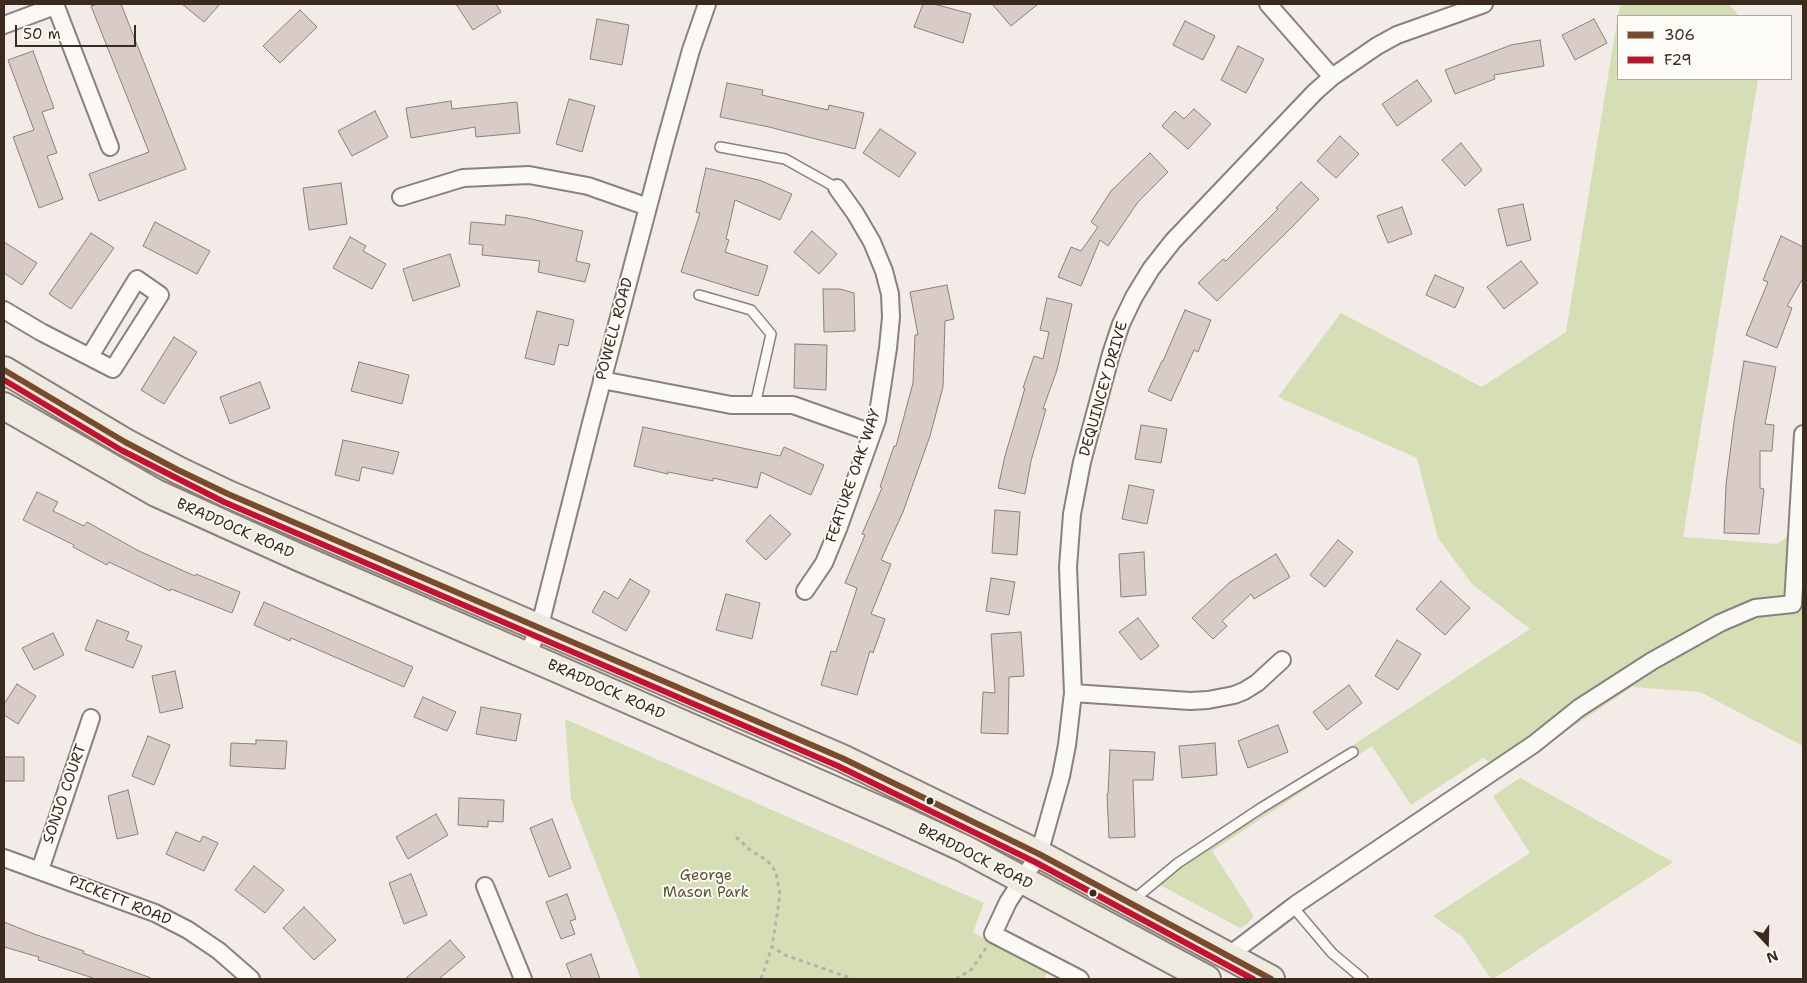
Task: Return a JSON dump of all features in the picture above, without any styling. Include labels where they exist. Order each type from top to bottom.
[{"type":"main road","name":"BRADDOCK ROAD","points":[[4,370],[125,442],[195,478],[539,629],[842,758],[1039,854],[1271,979]]},
{"type":"main road","name":"BRADDOCK ROAD","points":[[4,406],[156,493],[306,561],[527,655],[963,848],[1207,979]]},
{"type":"street","name":"POWELL ROAD","points":[[527,655],[539,629],[648,207],[691,50],[707,4]]},
{"type":"street","points":[[1268,4],[1332,77]]},
{"type":"street","name":"DEQUINCEY DRIVE","points":[[995,935],[993,934],[1004,910],[1039,854],[1061,776],[1074,694],[1068,567],[1072,514],[1082,462],[1111,354],[1121,324],[1134,296],[1146,276],[1173,241],[1315,92],[1332,77],[1377,46],[1397,35],[1484,4]]},
{"type":"street","points":[[4,26],[55,5],[110,147]]},
{"type":"street","points":[[401,197],[463,178],[530,175],[588,186],[648,207]]},
{"type":"street","name":"FEATURE OAK WAY","points":[[805,591],[824,563],[877,420],[891,317],[890,294],[884,271],[872,242],[855,213],[837,188]]},
{"type":"street","points":[[4,310],[113,370],[160,295],[136,280],[90,356]]},
{"type":"street","points":[[602,380],[731,405],[793,405],[872,433]]},
{"type":"street","points":[[1228,956],[1293,907],[1534,744],[1579,708],[1652,661],[1720,622],[1755,608],[1798,606],[1803,434]]},
{"type":"street","points":[[1074,694],[1190,701],[1208,700],[1244,691],[1257,683],[1282,660]]},
{"type":"street","name":"SONJO COURT","points":[[40,870],[91,718]]},
{"type":"street","name":"PICKETT ROAD","points":[[4,858],[155,912],[219,951],[251,979]]},
{"type":"street","points":[[485,886],[523,979]]},
{"type":"street","points":[[995,935],[1080,979]]},
{"type":"lane","points":[[720,147],[785,159],[837,188]]},
{"type":"lane","points":[[699,295],[751,310],[771,334],[755,405]]},
{"type":"lane","points":[[1130,903],[1178,863],[1261,808],[1353,752]]},
{"type":"lane","points":[[1293,907],[1332,953],[1363,979]]},
{"type":"path","points":[[736,837],[751,851],[767,860],[776,872],[780,895],[772,947],[761,979]]},
{"type":"path","points":[[956,979],[971,970],[995,935]]},
{"type":"path","points":[[772,947],[785,955],[853,979]]},
{"type":"green space","points":[[1620,4],[1729,4],[1738,15],[1618,15]]},
{"type":"green space","points":[[1617,22],[1617,80],[1758,80],[1683,537],[1777,544],[1803,526],[1803,746],[1700,692],[1632,687],[1506,771],[1483,758],[1411,805],[1372,746],[1212,851],[1254,916],[1247,924],[1240,928],[1149,879],[1530,629],[1472,584],[1438,538],[1417,458],[1278,397],[1341,313],[1482,387],[1566,332]]},
{"type":"green space","name":"George Mason Park","points":[[565,719],[984,903],[973,932],[1047,972],[1044,979],[641,979],[571,799]]},
{"type":"green space","points":[[1520,778],[1673,862],[1491,979],[1463,937],[1433,916],[1530,853],[1493,796]]},
{"type":"building","points":[[98,4],[121,4],[186,169],[99,201],[89,174],[149,152],[91,6]]},
{"type":"building","points":[[182,4],[220,4],[204,22]]},
{"type":"building","points":[[456,4],[496,4],[501,12],[473,30]]},
{"type":"building","points":[[923,4],[934,4],[971,14],[963,43],[914,27]]},
{"type":"building","points":[[992,4],[1038,4],[1011,26]]},
{"type":"building","points":[[300,10],[317,27],[280,63],[263,46]]},
{"type":"building","points":[[597,19],[629,25],[622,65],[590,59]]},
{"type":"building","points":[[1594,19],[1607,43],[1575,60],[1562,35]]},
{"type":"building","points":[[1185,21],[1215,36],[1203,60],[1173,45]]},
{"type":"building","points":[[1540,40],[1544,66],[1494,75],[1495,79],[1455,94],[1445,70],[1511,45]]},
{"type":"building","points":[[1238,46],[1264,59],[1246,93],[1221,80]]},
{"type":"building","points":[[33,51],[54,108],[42,112],[57,153],[47,156],[63,199],[39,208],[13,137],[34,130],[8,60]]},
{"type":"building","points":[[1417,80],[1432,101],[1397,126],[1382,104]]},
{"type":"building","points":[[727,83],[763,90],[762,95],[828,110],[829,105],[864,113],[855,149],[769,127],[720,117]]},
{"type":"building","points":[[569,99],[595,106],[582,152],[556,144]]},
{"type":"building","points":[[451,101],[452,109],[517,102],[520,133],[476,137],[475,127],[411,138],[406,108]]},
{"type":"building","points":[[1194,109],[1211,124],[1188,149],[1162,126],[1175,111],[1184,119]]},
{"type":"building","points":[[375,111],[388,137],[352,156],[338,131]]},
{"type":"building","points":[[880,129],[916,153],[899,177],[863,153]]},
{"type":"building","points":[[1340,136],[1359,154],[1336,178],[1317,161]]},
{"type":"building","points":[[1461,143],[1482,170],[1465,186],[1442,160]]},
{"type":"building","points":[[1150,153],[1168,172],[1138,202],[1108,246],[1100,240],[1081,286],[1058,277],[1071,247],[1081,251],[1098,227],[1091,222],[1111,191]]},
{"type":"building","points":[[706,168],[759,180],[792,194],[780,220],[735,200],[726,239],[729,240],[725,252],[768,266],[758,296],[681,272],[700,213],[696,212]]},
{"type":"building","points":[[1301,182],[1319,199],[1217,301],[1198,283],[1223,259],[1226,261],[1278,209],[1276,208]]},
{"type":"building","points":[[341,183],[347,224],[309,230],[303,188]]},
{"type":"building","points":[[1523,204],[1531,240],[1507,246],[1498,209]]},
{"type":"building","points":[[1402,207],[1412,234],[1388,243],[1377,216]]},
{"type":"building","points":[[506,215],[583,231],[576,261],[590,264],[585,282],[538,272],[540,261],[482,255],[483,245],[469,244],[471,222],[505,225]]},
{"type":"building","points":[[155,222],[210,251],[197,274],[143,246]]},
{"type":"building","points":[[812,231],[837,254],[819,274],[794,252]]},
{"type":"building","points":[[91,233],[114,248],[71,309],[49,294]]},
{"type":"building","points":[[1781,236],[1803,247],[1803,278],[1787,306],[1792,308],[1777,348],[1746,335],[1768,282],[1763,280]]},
{"type":"building","points":[[350,237],[366,246],[363,251],[386,264],[372,289],[333,268]]},
{"type":"building","points":[[4,242],[37,263],[22,285],[4,273]]},
{"type":"building","points":[[450,254],[460,286],[413,301],[403,269]]},
{"type":"building","points":[[1521,261],[1538,283],[1504,309],[1487,287]]},
{"type":"building","points":[[1435,275],[1464,288],[1455,308],[1426,295]]},
{"type":"building","points":[[947,285],[954,319],[945,321],[943,387],[930,436],[903,512],[881,560],[891,564],[871,614],[885,619],[873,653],[870,651],[857,695],[821,685],[831,651],[836,652],[857,588],[845,583],[865,535],[862,534],[882,488],[880,487],[894,446],[896,446],[913,383],[915,335],[918,335],[910,292]]},
{"type":"building","points":[[823,289],[840,289],[854,293],[855,331],[824,332]]},
{"type":"building","points":[[1047,298],[1072,304],[1057,370],[1043,409],[1046,409],[1031,461],[1025,494],[998,488],[1005,456],[1025,388],[1023,388],[1034,356],[1043,359],[1049,332],[1040,330]]},
{"type":"building","points":[[1185,310],[1211,320],[1198,352],[1194,350],[1171,401],[1148,391]]},
{"type":"building","points":[[537,311],[574,320],[568,346],[559,344],[554,365],[525,358]]},
{"type":"building","points":[[174,337],[197,352],[164,404],[141,390]]},
{"type":"building","points":[[795,344],[827,345],[826,390],[794,388]]},
{"type":"building","points":[[1744,361],[1776,367],[1765,424],[1774,425],[1772,451],[1760,451],[1760,488],[1764,489],[1759,534],[1724,533],[1726,485]]},
{"type":"building","points":[[359,362],[409,375],[402,404],[351,391]]},
{"type":"building","points":[[260,382],[270,408],[230,424],[220,397]]},
{"type":"building","points":[[1141,425],[1167,429],[1161,463],[1135,459]]},
{"type":"building","points":[[643,427],[780,456],[784,447],[824,465],[811,495],[761,472],[757,488],[713,478],[713,481],[668,472],[668,474],[634,466]]},
{"type":"building","points":[[343,440],[399,452],[393,474],[362,467],[359,481],[335,475]]},
{"type":"building","points":[[1129,485],[1154,490],[1147,524],[1122,519]]},
{"type":"building","points":[[37,492],[58,502],[53,511],[84,526],[87,522],[139,551],[195,576],[196,574],[240,592],[232,613],[171,589],[170,591],[109,562],[107,565],[73,547],[74,545],[23,520]]},
{"type":"building","points":[[995,510],[1020,512],[1017,555],[992,553]]},
{"type":"building","points":[[770,515],[791,534],[766,560],[746,541]]},
{"type":"building","points":[[1338,540],[1353,552],[1325,587],[1310,575]]},
{"type":"building","points":[[1144,552],[1146,595],[1121,597],[1119,554]]},
{"type":"building","points":[[1276,554],[1290,577],[1254,599],[1251,594],[1222,621],[1227,626],[1213,639],[1192,618],[1230,582]]},
{"type":"building","points":[[991,578],[1015,582],[1009,615],[986,611]]},
{"type":"building","points":[[630,579],[650,591],[626,631],[592,612],[604,591],[618,599]]},
{"type":"building","points":[[1441,581],[1470,608],[1445,635],[1416,609]]},
{"type":"building","points":[[726,594],[760,603],[752,639],[716,630]]},
{"type":"building","points":[[264,602],[413,667],[404,687],[291,638],[290,641],[254,625]]},
{"type":"building","points":[[1138,618],[1159,646],[1141,660],[1119,632]]},
{"type":"building","points":[[97,620],[129,632],[126,640],[142,646],[133,668],[85,650]]},
{"type":"building","points":[[1021,632],[1024,676],[1009,677],[1008,734],[981,733],[983,692],[995,693],[991,634]]},
{"type":"building","points":[[53,633],[64,655],[34,670],[22,648]]},
{"type":"building","points":[[1397,640],[1421,654],[1398,690],[1375,676]]},
{"type":"building","points":[[175,671],[183,708],[160,713],[152,676]]},
{"type":"building","points":[[17,684],[36,696],[18,724],[4,715],[4,704]]},
{"type":"building","points":[[1349,685],[1362,703],[1327,730],[1313,712]]},
{"type":"building","points":[[423,697],[456,712],[447,731],[414,717]]},
{"type":"building","points":[[481,707],[521,714],[516,741],[476,734]]},
{"type":"building","points":[[1278,725],[1288,752],[1248,768],[1238,741]]},
{"type":"building","points":[[148,736],[170,745],[154,785],[132,776]]},
{"type":"building","points":[[256,740],[287,741],[285,769],[230,766],[231,743],[256,744]]},
{"type":"building","points":[[1215,743],[1217,775],[1182,778],[1179,746]]},
{"type":"building","points":[[1110,750],[1155,752],[1153,780],[1133,780],[1135,837],[1109,838],[1107,794]]},
{"type":"building","points":[[4,757],[24,757],[24,781],[4,781]]},
{"type":"building","points":[[128,790],[138,834],[117,839],[108,796]]},
{"type":"building","points":[[459,798],[504,800],[503,822],[488,821],[488,827],[458,825]]},
{"type":"building","points":[[436,814],[448,835],[408,859],[396,837]]},
{"type":"building","points":[[552,819],[571,868],[549,877],[530,828]]},
{"type":"building","points":[[176,832],[200,842],[203,836],[218,843],[204,871],[166,854]]},
{"type":"building","points":[[254,866],[284,890],[265,913],[235,890]]},
{"type":"building","points":[[411,874],[427,915],[404,924],[389,883]]},
{"type":"building","points":[[567,894],[576,919],[570,921],[575,934],[561,939],[546,902]]},
{"type":"building","points":[[304,907],[336,940],[314,960],[283,928]]},
{"type":"building","points":[[4,922],[84,951],[83,953],[151,979],[96,979],[38,960],[39,957],[4,947]]},
{"type":"building","points":[[450,940],[465,957],[439,979],[405,979]]},
{"type":"building","points":[[591,954],[600,979],[572,979],[566,964]]},
{"type":"transit line","name":"306","points":[[4,370],[125,442],[178,470],[228,494],[842,758],[1039,854],[1271,979]]},
{"type":"transit line","name":"F29","points":[[4,380],[121,450],[224,502],[838,766],[1035,862],[1253,979]]}]
